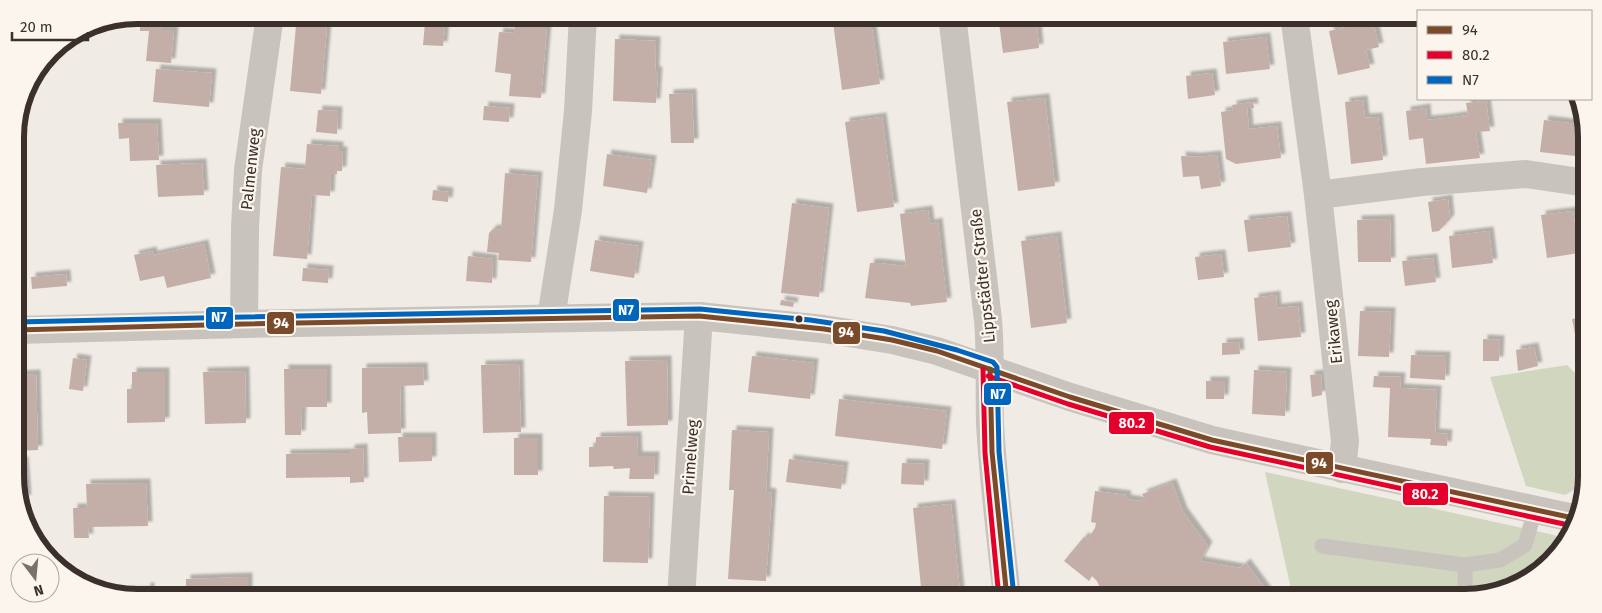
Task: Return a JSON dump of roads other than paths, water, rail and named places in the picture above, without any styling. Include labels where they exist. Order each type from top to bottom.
[{"type":"street","name":"Palmenweg","points":[[244,324],[248,170],[269,24]]},
{"type":"street","points":[[550,318],[568,210],[578,111],[583,24]]},
{"type":"street","name":"Lippstädter Straße","points":[[953,24],[988,320],[992,452],[1006,589]]},
{"type":"street","name":"Erikaweg","points":[[1295,24],[1318,195],[1345,441],[1342,469]]},
{"type":"street","points":[[1318,195],[1422,182],[1526,174],[1578,182]]},
{"type":"street","points":[[24,330],[699,316],[824,329],[892,340],[937,351],[1070,397],[1212,440],[1570,517]]},
{"type":"street","name":"Primelweg","points":[[682,589],[699,316]]},
{"type":"lane","points":[[1322,546],[1465,565],[1500,560],[1525,545],[1535,510]]},
{"type":"lane","points":[[1465,565],[1465,589]]}]
